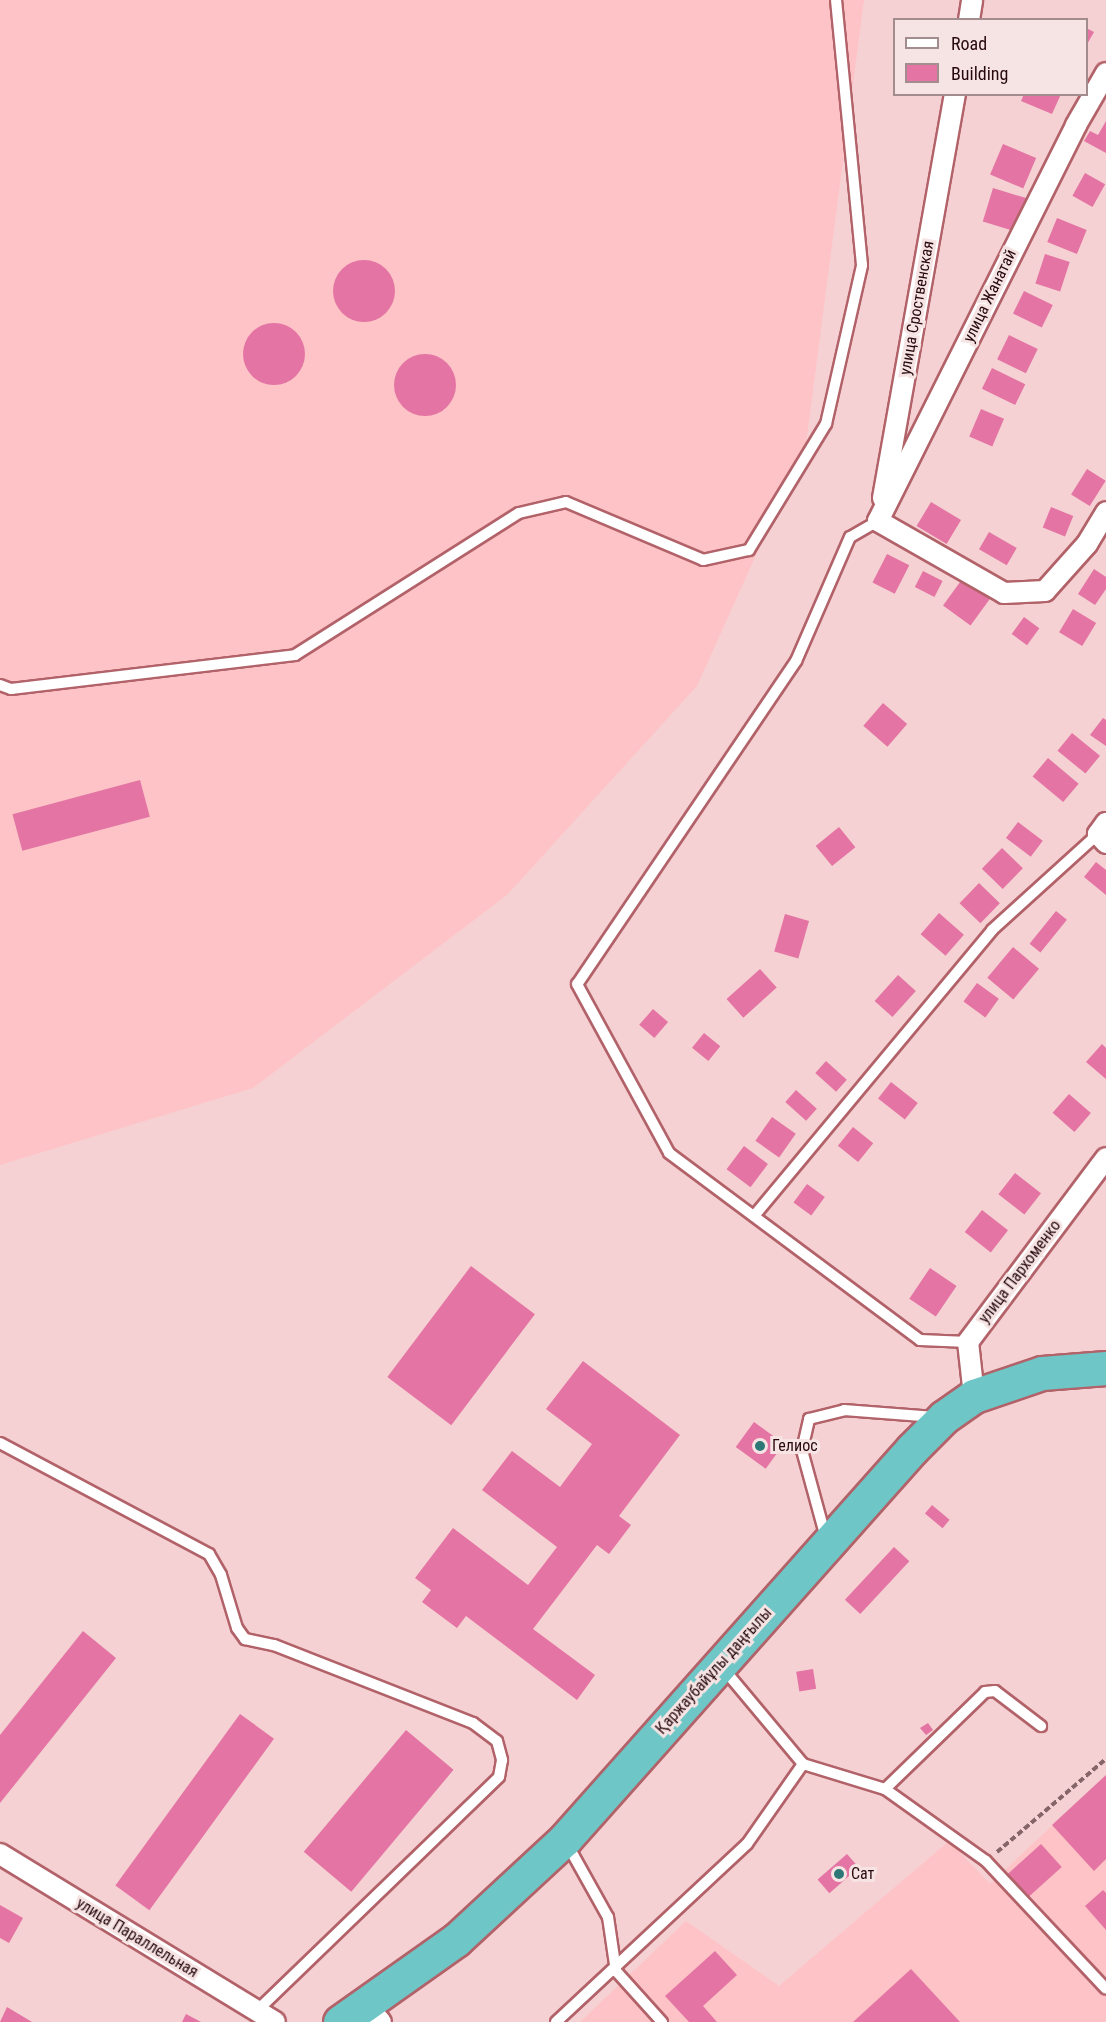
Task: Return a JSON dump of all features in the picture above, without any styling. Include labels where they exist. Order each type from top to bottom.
[{"type":"highway","name":"Қаржаубайұлы даңғылы","points":[[363,2017],[456,1940],[565,1839],[827,1544],[944,1417],[974,1396],[1042,1372],[1106,1368]]},
{"type":"street","points":[[969,18],[972,0]]},
{"type":"street","name":"улица Жанатай","points":[[878,521],[1076,125],[1106,73]]},
{"type":"street","name":"улица Сроственская","points":[[878,521],[955,96]]},
{"type":"street","points":[[878,521],[1004,593],[1045,591],[1087,544],[1106,512]]},
{"type":"street","name":"улица Пархоменко","points":[[968,1341],[1106,1158]]},
{"type":"street","points":[[968,1341],[974,1396]]},
{"type":"street","name":"улица Параллельная","points":[[0,1854],[275,2022]]},
{"type":"lane","points":[[0,685],[11,689],[295,655],[519,513],[566,502],[704,560],[749,550],[826,424],[862,265],[836,0]]},
{"type":"lane","points":[[878,521],[850,537],[796,661],[577,984],[669,1153],[920,1340],[968,1341]]},
{"type":"lane","points":[[754,1216],[992,930],[1103,833]]},
{"type":"lane","points":[[827,1544],[802,1450],[809,1419],[844,1410],[944,1417]]},
{"type":"lane","points":[[0,1443],[209,1554],[221,1575],[237,1628],[245,1639],[274,1645],[473,1723],[497,1741],[502,1760],[499,1778],[257,2011]]},
{"type":"lane","points":[[720,1665],[803,1764],[885,1789],[986,1861],[1106,1989]]},
{"type":"lane","points":[[885,1789],[985,1692],[995,1691],[1041,1726]]},
{"type":"lane","points":[[556,2022],[616,1971],[747,1844],[803,1764]]},
{"type":"lane","points":[[565,1839],[608,1917],[616,1971],[662,2022]]},
{"type":"path","points":[[986,1861],[1106,1759]]},
{"type":"shaded area","points":[[0,0],[864,0],[806,444],[697,686],[507,895],[253,1088],[0,1165]]},
{"type":"shaded area","points":[[1106,1775],[1106,2022],[580,2022],[686,1921],[779,1986],[949,1841],[990,1884]]},
{"type":"building","points":[[1088,29],[1094,32],[1088,42]]},
{"type":"building","points":[[1023,96],[1060,96],[1052,114],[1021,101]]},
{"type":"building","points":[[1106,121],[1106,153],[1084,141],[1090,131],[1098,135]]},
{"type":"building","points":[[1003,144],[1036,158],[1023,188],[990,174]]},
{"type":"building","points":[[1085,173],[1105,184],[1093,207],[1072,196]]},
{"type":"building","points":[[993,188],[1029,199],[1019,233],[983,221]]},
{"type":"building","points":[[1057,218],[1087,230],[1077,254],[1047,242]]},
{"type":"building","points":[[1045,254],[1070,262],[1060,292],[1035,283]]},
{"type":"building","points":[[358,260],[370,260],[386,269],[393,279],[395,291],[393,303],[386,313],[370,322],[358,322],[347,317],[338,308],[333,297],[333,285],[338,274],[347,265]]},
{"type":"building","points":[[1024,291],[1053,305],[1042,327],[1013,313]]},
{"type":"building","points":[[268,323],[280,323],[296,332],[303,342],[305,354],[303,366],[296,376],[280,385],[268,385],[257,380],[248,371],[243,360],[243,348],[248,337],[257,328]]},
{"type":"building","points":[[1009,335],[1038,349],[1026,373],[997,359]]},
{"type":"building","points":[[419,354],[431,354],[447,363],[454,373],[456,385],[454,397],[447,407],[431,416],[419,416],[408,411],[399,402],[394,391],[394,379],[399,368],[408,359]]},
{"type":"building","points":[[992,368],[1025,384],[1015,405],[982,389]]},
{"type":"building","points":[[981,409],[1004,419],[992,446],[969,437]]},
{"type":"building","points":[[1087,469],[1106,481],[1090,506],[1071,494]]},
{"type":"building","points":[[931,502],[961,520],[947,544],[917,526]]},
{"type":"building","points":[[1051,507],[1073,516],[1065,536],[1043,527]]},
{"type":"building","points":[[989,532],[1017,548],[1007,565],[979,549]]},
{"type":"building","points":[[887,554],[909,565],[895,594],[872,583]]},
{"type":"building","points":[[1094,569],[1106,577],[1106,589],[1095,605],[1078,594]]},
{"type":"building","points":[[923,571],[943,581],[934,597],[915,587]]},
{"type":"building","points":[[963,578],[991,598],[971,625],[943,606]]},
{"type":"building","points":[[1073,609],[1096,623],[1082,646],[1059,632]]},
{"type":"building","points":[[1024,617],[1039,628],[1027,645],[1012,634]]},
{"type":"building","points":[[883,703],[907,724],[887,747],[863,726]]},
{"type":"building","points":[[1103,718],[1106,720],[1106,746],[1090,735]]},
{"type":"building","points":[[1072,733],[1100,756],[1086,774],[1058,751]]},
{"type":"building","points":[[1048,758],[1079,784],[1063,802],[1033,776]]},
{"type":"building","points":[[140,780],[150,817],[22,851],[12,814]]},
{"type":"building","points":[[1018,822],[1043,841],[1031,857],[1006,838]]},
{"type":"building","points":[[839,827],[855,847],[832,866],[816,846]]},
{"type":"building","points":[[1002,848],[1023,868],[1003,889],[982,869]]},
{"type":"building","points":[[1096,862],[1106,870],[1106,895],[1084,877]]},
{"type":"building","points":[[979,883],[1000,903],[980,923],[960,903]]},
{"type":"building","points":[[1056,911],[1067,920],[1040,952],[1030,944]]},
{"type":"building","points":[[939,913],[964,935],[946,956],[921,934]]},
{"type":"building","points":[[785,914],[809,921],[798,958],[774,951]]},
{"type":"building","points":[[1013,947],[1039,969],[1013,999],[987,978]]},
{"type":"building","points":[[760,969],[777,988],[743,1018],[727,999]]},
{"type":"building","points":[[898,975],[916,991],[892,1017],[875,1001]]},
{"type":"building","points":[[977,983],[999,999],[985,1017],[963,1002]]},
{"type":"building","points":[[653,1009],[668,1022],[654,1038],[639,1025]]},
{"type":"building","points":[[704,1033],[720,1046],[708,1061],[692,1048]]},
{"type":"building","points":[[1102,1044],[1106,1048],[1106,1079],[1086,1062]]},
{"type":"building","points":[[826,1061],[847,1080],[836,1092],[815,1073]]},
{"type":"building","points":[[891,1082],[918,1103],[905,1119],[878,1099]]},
{"type":"building","points":[[796,1090],[817,1109],[806,1121],[785,1102]]},
{"type":"building","points":[[1069,1094],[1091,1113],[1074,1132],[1053,1113]]},
{"type":"building","points":[[772,1117],[796,1134],[779,1157],[755,1141]]},
{"type":"building","points":[[853,1127],[873,1143],[858,1162],[838,1146]]},
{"type":"building","points":[[744,1146],[768,1164],[751,1187],[727,1169]]},
{"type":"building","points":[[1015,1173],[1041,1193],[1024,1215],[998,1194]]},
{"type":"building","points":[[807,1184],[825,1197],[811,1216],[793,1203]]},
{"type":"building","points":[[982,1210],[1008,1230],[991,1252],[965,1232]]},
{"type":"building","points":[[471,1266],[535,1314],[451,1425],[387,1377]]},
{"type":"building","points":[[930,1268],[957,1286],[936,1317],[909,1299]]},
{"type":"building","points":[[583,1361],[680,1435],[619,1516],[631,1525],[609,1554],[597,1545],[533,1629],[595,1675],[577,1700],[466,1616],[457,1628],[422,1602],[431,1590],[415,1578],[453,1528],[528,1585],[557,1547],[482,1490],[512,1451],[560,1487],[592,1444],[546,1409]]},
{"type":"building","name":"Гелиос","points":[[754,1422],[784,1444],[766,1469],[736,1447]]},
{"type":"building","points":[[932,1505],[950,1520],[943,1528],[925,1513]]},
{"type":"building","points":[[894,1547],[909,1561],[860,1614],[845,1600]]},
{"type":"building","points":[[83,1631],[116,1658],[0,1803],[0,1735]]},
{"type":"building","points":[[813,1669],[816,1689],[799,1691],[796,1672]]},
{"type":"building","points":[[240,1714],[274,1739],[149,1910],[115,1886]]},
{"type":"building","points":[[928,1723],[933,1730],[926,1735],[920,1728]]},
{"type":"building","points":[[406,1730],[453,1770],[351,1892],[304,1852]]},
{"type":"building","points":[[1106,1775],[1106,1859],[1094,1871],[1052,1825]]},
{"type":"building","points":[[1041,1844],[1062,1867],[1025,1900],[1004,1877]]},
{"type":"building","name":"Сат","points":[[847,1854],[859,1868],[829,1893],[818,1880]]},
{"type":"building","points":[[1103,1890],[1106,1893],[1106,1930],[1085,1906]]},
{"type":"building","points":[[0,1905],[23,1918],[9,1943],[0,1938]]},
{"type":"building","points":[[715,1951],[737,1975],[703,2006],[717,2022],[689,2022],[665,1996]]},
{"type":"building","points":[[911,1969],[960,2022],[853,2022]]},
{"type":"building","points":[[7,2007],[32,2022],[0,2022]]},
{"type":"building","points":[[186,2014],[201,2022],[182,2022]]},
{"type":"place","name":"Гелиос","points":[[760,1446]]},
{"type":"place","name":"Сат","points":[[839,1874]]}]
